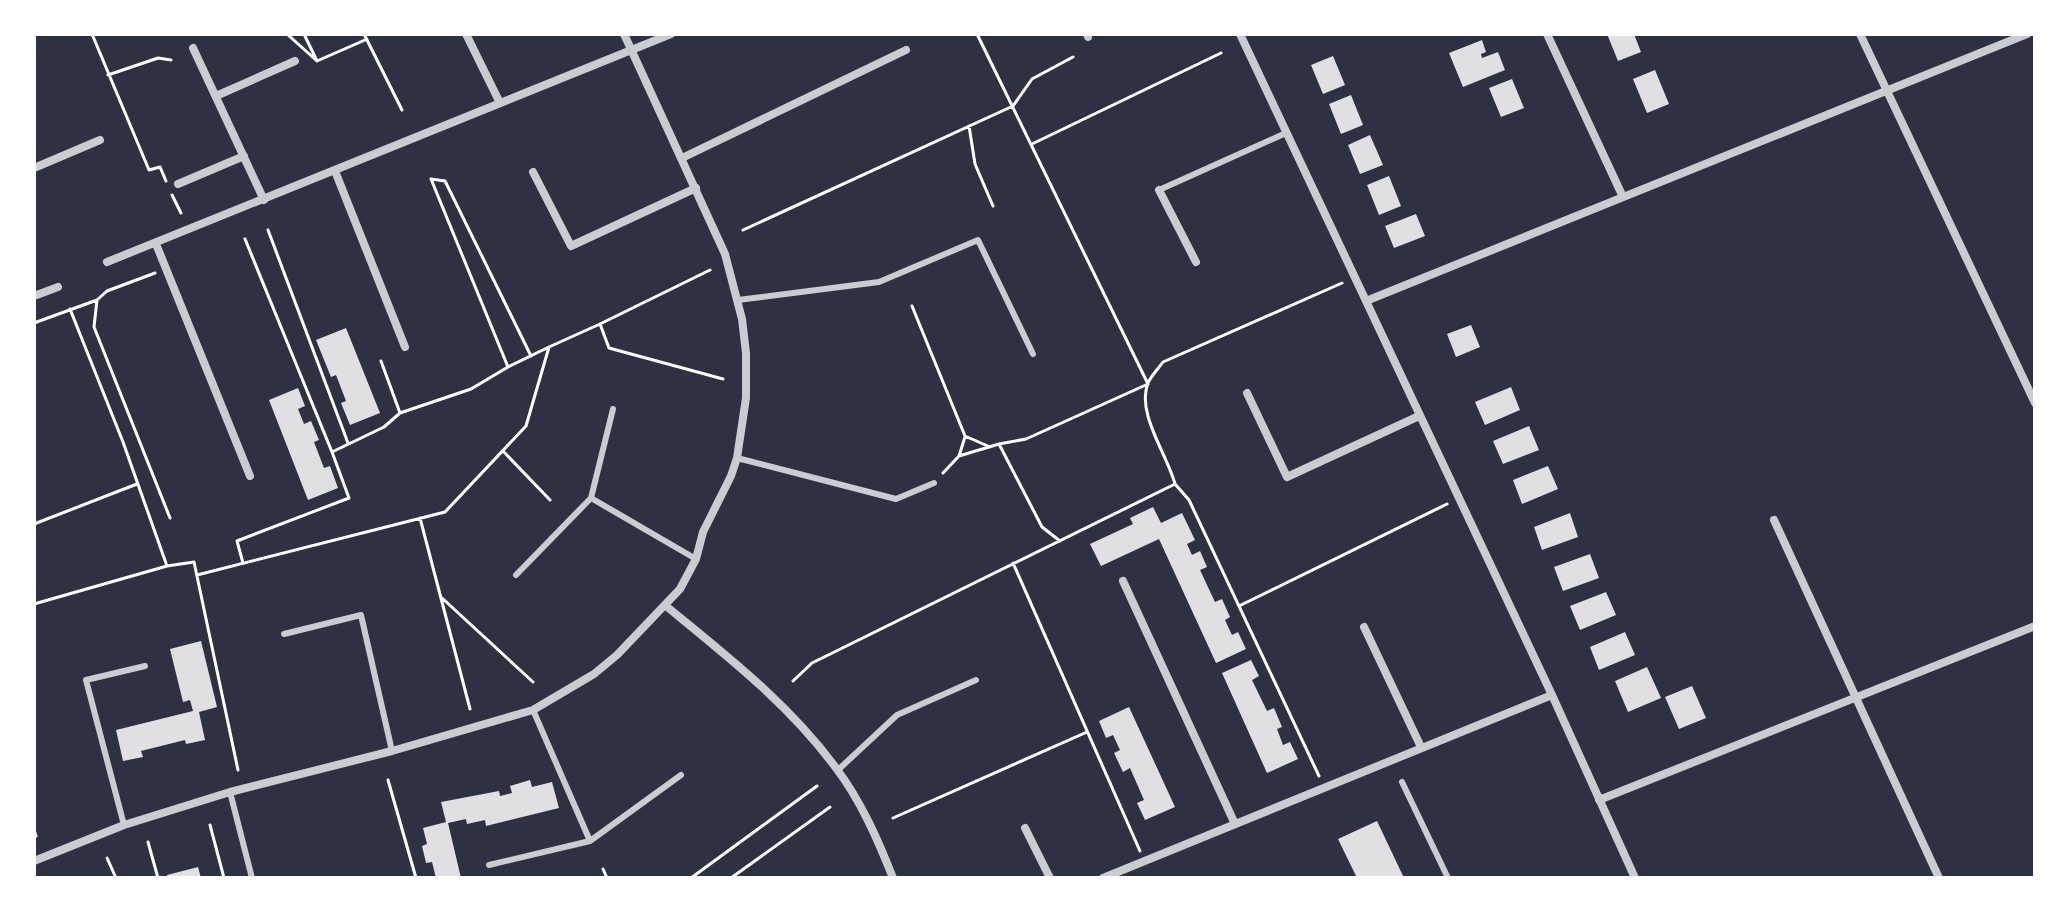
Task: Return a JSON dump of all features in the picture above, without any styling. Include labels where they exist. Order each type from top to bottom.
[{"type":"street","points":[[466,34],[500,103]]},
{"type":"street","points":[[34,861],[124,825],[230,792],[392,751],[533,710],[594,674],[617,655],[680,589],[696,559],[703,532],[737,458],[746,398],[746,353],[738,300],[725,254],[624,34]]},
{"type":"street","points":[[107,262],[671,34]]},
{"type":"street","points":[[1240,34],[1635,878]]},
{"type":"street","points":[[1547,34],[1623,197]]},
{"type":"street","points":[[1860,34],[2035,403]]},
{"type":"street","points":[[1366,301],[2027,34]]},
{"type":"street","points":[[193,48],[264,200]]},
{"type":"street","points":[[682,158],[906,50]]},
{"type":"street","points":[[216,96],[295,61]]},
{"type":"street","points":[[34,168],[100,140]]},
{"type":"street","points":[[178,184],[244,156]]},
{"type":"street","points":[[335,171],[405,347]]},
{"type":"street","points":[[533,172],[571,246],[696,188]]},
{"type":"street","points":[[1159,190],[1196,262]]},
{"type":"street","points":[[156,244],[250,476]]},
{"type":"street","points":[[34,296],[58,287]]},
{"type":"street","points":[[1247,393],[1287,477],[1419,416]]},
{"type":"street","points":[[1774,520],[1939,878]]},
{"type":"street","points":[[1123,581],[1235,824]]},
{"type":"street","points":[[666,606],[782,705],[838,770],[866,817],[893,878]]},
{"type":"street","points":[[1599,800],[2035,626]]},
{"type":"street","points":[[1364,627],[1421,747]]},
{"type":"street","points":[[1103,878],[1552,695]]},
{"type":"street","points":[[1025,828],[1050,878]]},
{"type":"lane","points":[[1159,190],[1286,133]]},
{"type":"lane","points":[[738,300],[879,282],[978,240],[1033,354]]},
{"type":"lane","points":[[516,575],[591,498],[613,409]]},
{"type":"lane","points":[[737,458],[896,499],[934,483]]},
{"type":"lane","points":[[591,498],[696,559]]},
{"type":"lane","points":[[284,634],[361,615],[392,751]]},
{"type":"lane","points":[[124,825],[86,680],[145,666]]},
{"type":"lane","points":[[838,770],[897,715],[976,680]]},
{"type":"lane","points":[[533,710],[590,841]]},
{"type":"lane","points":[[489,865],[590,841],[681,775]]},
{"type":"lane","points":[[1402,782],[1448,878]]},
{"type":"lane","points":[[230,792],[252,878]]},
{"type":"path","points":[[92,34],[149,170],[160,167],[181,213]]},
{"type":"path","points":[[287,34],[317,61]]},
{"type":"path","points":[[304,34],[317,61]]},
{"type":"path","points":[[977,34],[1148,384]]},
{"type":"path","points":[[317,61],[365,36],[402,110]]},
{"type":"path","points":[[1032,144],[1221,53]]},
{"type":"path","points":[[743,230],[1013,106],[1032,79],[1073,57]]},
{"type":"path","points":[[108,75],[158,58],[171,60]]},
{"type":"path","points":[[969,126],[975,164],[993,206]]},
{"type":"path","points":[[508,367],[431,179],[445,181],[531,356]]},
{"type":"path","points":[[268,230],[349,443]]},
{"type":"path","points":[[244,563],[237,541],[349,498],[245,239]]},
{"type":"path","points":[[34,323],[97,300],[107,291],[166,268]]},
{"type":"path","points":[[332,452],[384,427],[400,413],[471,389],[508,367],[710,270]]},
{"type":"path","points":[[1324,787],[1189,500],[1175,484],[1145,410],[1148,384],[1163,362],[1354,277]]},
{"type":"path","points":[[97,300],[94,327],[170,518]]},
{"type":"path","points":[[912,306],[965,436],[959,456],[943,473]]},
{"type":"path","points":[[70,309],[123,442],[167,566]]},
{"type":"path","points":[[600,324],[609,348],[723,379]]},
{"type":"path","points":[[197,575],[445,512],[526,426],[549,347]]},
{"type":"path","points":[[381,361],[400,413]]},
{"type":"path","points":[[959,456],[1026,439],[1148,384]]},
{"type":"path","points":[[965,436],[990,447]]},
{"type":"path","points":[[999,444],[1042,527],[1060,541]]},
{"type":"path","points":[[503,451],[550,500]]},
{"type":"path","points":[[34,524],[137,484]]},
{"type":"path","points":[[793,681],[812,663],[1175,484]]},
{"type":"path","points":[[1239,606],[1447,504]]},
{"type":"path","points":[[420,518],[470,709]]},
{"type":"path","points":[[34,604],[167,566],[194,562],[238,770]]},
{"type":"path","points":[[1013,563],[1140,851]]},
{"type":"path","points":[[441,597],[533,682]]},
{"type":"path","points":[[893,818],[1087,732]]},
{"type":"path","points":[[388,780],[416,878]]},
{"type":"path","points":[[691,878],[817,786]]},
{"type":"path","points":[[731,878],[830,807]]},
{"type":"path","points":[[210,825],[224,878]]},
{"type":"path","points":[[34,830],[36,836]]},
{"type":"path","points":[[148,842],[158,878]]},
{"type":"path","points":[[107,858],[116,878]]},
{"type":"path","points":[[603,869],[607,878]]},
{"type":"building","points":[[1607,34],[1634,34],[1641,52],[1618,61]]},
{"type":"building","points":[[1482,40],[1486,52],[1481,54],[1482,58],[1498,52],[1505,70],[1463,87],[1449,53]]},
{"type":"building","points":[[1333,56],[1345,85],[1323,94],[1311,65]]},
{"type":"building","points":[[1655,70],[1669,104],[1647,113],[1633,79]]},
{"type":"building","points":[[1512,79],[1524,108],[1501,117],[1489,88]]},
{"type":"building","points":[[1351,95],[1363,125],[1341,134],[1329,104]]},
{"type":"building","points":[[1370,135],[1383,165],[1360,174],[1348,145]]},
{"type":"building","points":[[1389,176],[1401,206],[1379,215],[1367,185]]},
{"type":"building","points":[[1416,214],[1425,236],[1394,248],[1385,226]]},
{"type":"building","points":[[1471,325],[1480,347],[1456,357],[1447,334]]},
{"type":"building","points":[[346,328],[380,413],[350,425],[341,403],[346,401],[336,375],[331,377],[316,340]]},
{"type":"building","points":[[1511,387],[1520,410],[1485,425],[1475,402]]},
{"type":"building","points":[[298,388],[305,406],[298,409],[304,424],[311,421],[319,440],[314,442],[324,468],[330,466],[338,488],[308,500],[269,400]]},
{"type":"building","points":[[1529,426],[1539,450],[1503,464],[1493,441]]},
{"type":"building","points":[[1548,466],[1558,489],[1522,504],[1513,480]]},
{"type":"building","points":[[1153,507],[1161,523],[1182,513],[1195,540],[1187,544],[1192,555],[1200,551],[1207,567],[1200,570],[1215,602],[1222,599],[1230,617],[1225,620],[1232,635],[1238,632],[1246,649],[1216,663],[1159,539],[1101,566],[1090,544],[1133,524],[1130,518]]},
{"type":"building","points":[[1570,513],[1578,537],[1542,550],[1534,527]]},
{"type":"building","points":[[1590,554],[1599,578],[1563,591],[1554,567]]},
{"type":"building","points":[[1606,592],[1616,615],[1580,630],[1570,606]]},
{"type":"building","points":[[1625,632],[1635,655],[1599,670],[1590,647]]},
{"type":"building","points":[[201,641],[217,707],[199,712],[205,740],[186,744],[185,740],[141,751],[143,757],[123,761],[116,730],[193,711],[190,700],[183,702],[170,649]]},
{"type":"building","points":[[1251,660],[1259,676],[1252,680],[1267,711],[1274,708],[1282,727],[1277,729],[1283,745],[1290,742],[1298,759],[1267,773],[1222,673]]},
{"type":"building","points":[[1647,667],[1661,698],[1628,712],[1615,681]]},
{"type":"building","points":[[1692,686],[1706,718],[1679,729],[1665,697]]},
{"type":"building","points":[[1129,707],[1175,807],[1145,820],[1137,803],[1144,800],[1130,768],[1123,772],[1114,753],[1120,750],[1113,735],[1106,738],[1099,721]]},
{"type":"building","points":[[530,780],[532,787],[552,782],[559,808],[486,826],[485,820],[467,824],[466,819],[448,823],[461,878],[436,878],[432,862],[426,863],[422,846],[427,844],[423,828],[446,822],[441,802],[499,791],[500,796],[512,793],[510,786]]},
{"type":"building","points":[[1377,821],[1404,878],[1357,878],[1338,839]]},
{"type":"building","points":[[198,867],[201,878],[168,878],[167,875]]}]
